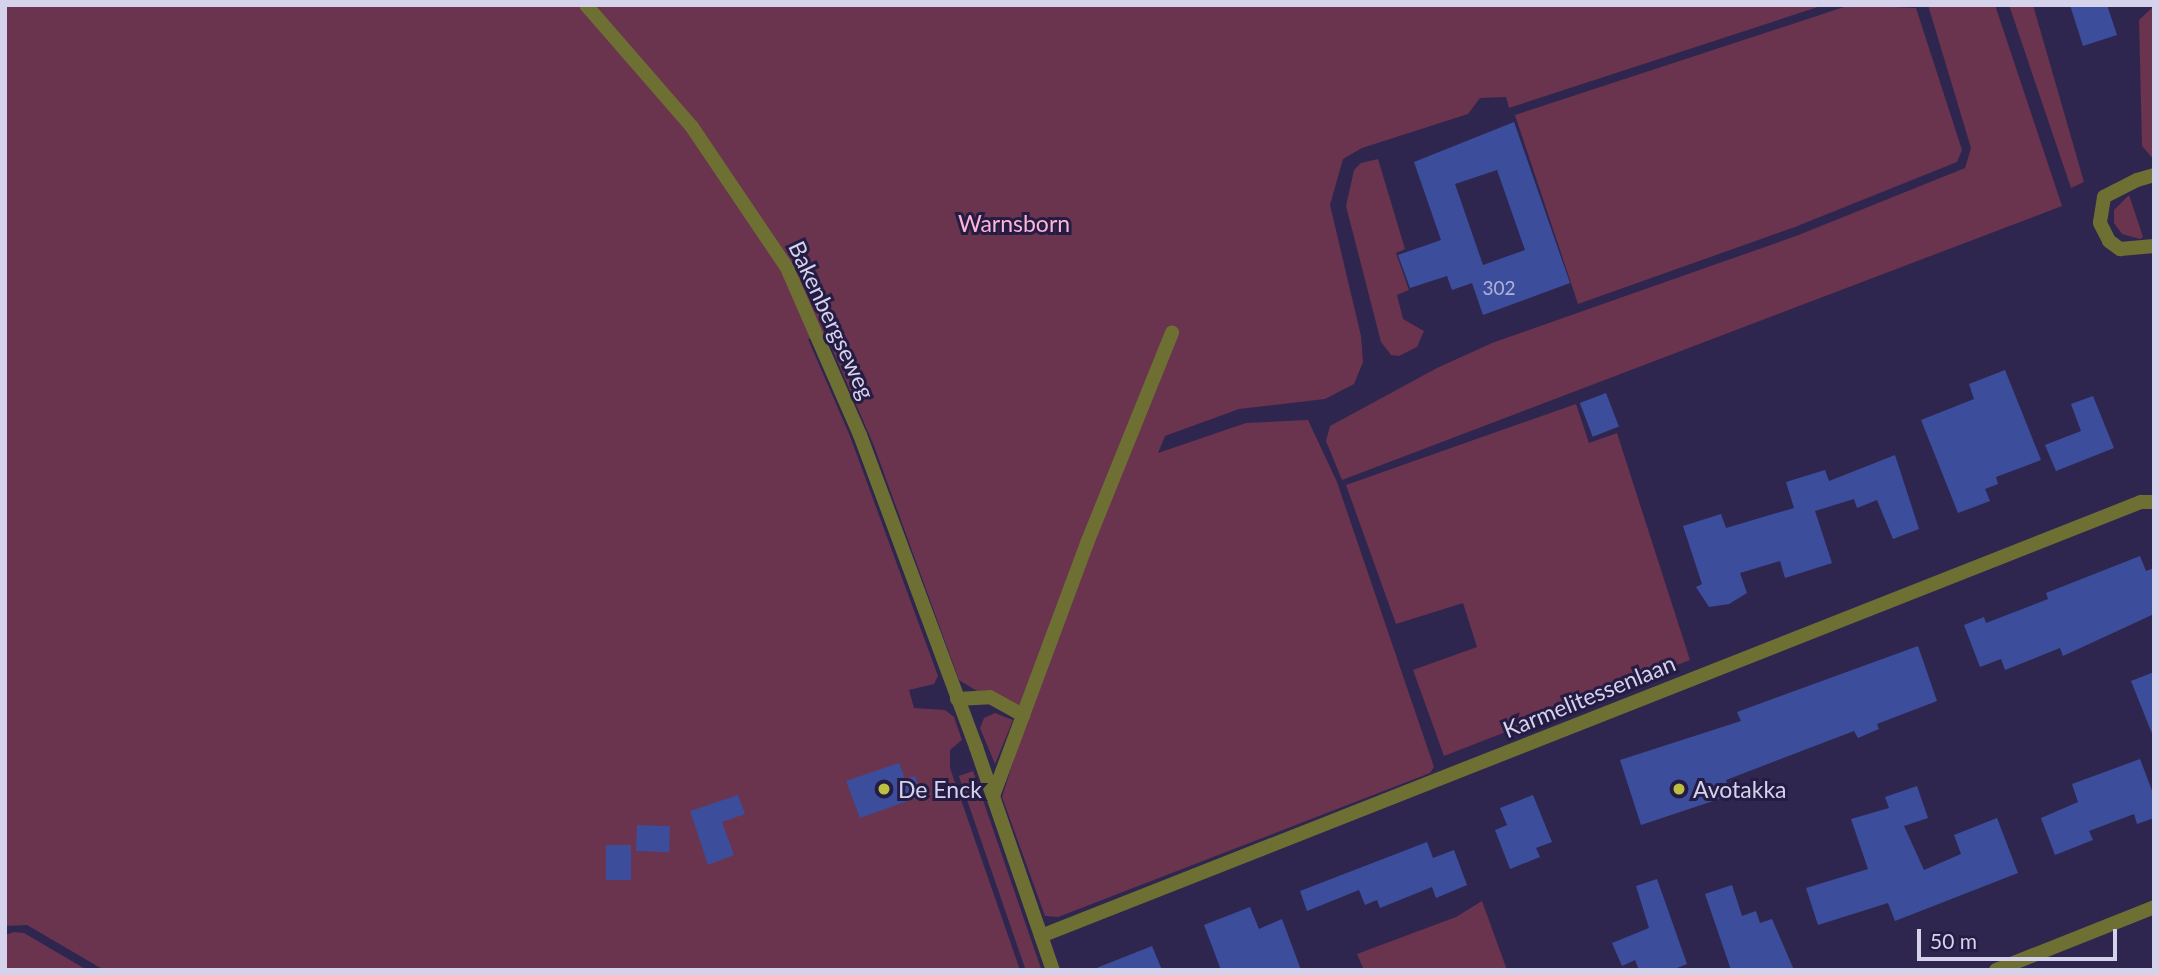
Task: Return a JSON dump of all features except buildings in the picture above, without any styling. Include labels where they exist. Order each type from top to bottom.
[{"type":"street","name":"Bakenbergseweg","points":[[586,5],[692,127],[787,268],[860,436],[993,796],[1053,970]]},
{"type":"street","points":[[2154,175],[2137,180],[2104,197],[2100,223],[2109,241],[2120,249],[2154,246]]},
{"type":"street","points":[[993,796],[1172,333]]},
{"type":"street","name":"Karmelitessenlaan","points":[[1041,936],[2141,502],[2154,502]]},
{"type":"street","points":[[957,699],[990,697],[1023,715]]},
{"type":"street","points":[[1996,970],[2154,907]]},
{"type":"green space","name":"Warnsborn","points":[[5,5],[1824,5],[1509,108],[1506,97],[1480,98],[1468,114],[1362,148],[1343,159],[1330,205],[1361,336],[1363,362],[1354,384],[1325,399],[1239,409],[1165,436],[1158,453],[1246,423],[1308,420],[1337,482],[1434,767],[1430,773],[1058,917],[1045,916],[1002,797],[1026,721],[959,680],[874,446],[827,337],[808,339],[850,436],[938,676],[934,684],[909,690],[914,708],[945,710],[954,717],[962,740],[950,750],[950,768],[1020,970],[104,970],[27,925],[5,926]]},
{"type":"green space","points":[[1850,5],[1916,8],[1962,150],[1957,162],[1795,227],[1578,304],[1515,115]]},
{"type":"green space","points":[[1928,5],[1995,5],[2062,206],[1342,480],[1326,441],[1330,426],[1437,368],[1492,343],[1796,236],[1965,168],[1971,148]]},
{"type":"green space","points":[[2009,5],[2033,5],[2084,182],[2071,188]]},
{"type":"green space","points":[[2154,6],[2154,160],[2142,146],[2139,20]]},
{"type":"green space","points":[[1378,159],[1405,249],[1396,253],[1409,290],[1397,295],[1403,319],[1424,331],[1417,347],[1399,356],[1391,355],[1381,342],[1346,206],[1354,170],[1361,163]]},
{"type":"green space","points":[[2129,195],[2143,237],[2140,239],[2122,234],[2114,223],[2114,210]]},
{"type":"green space","points":[[1576,404],[1589,443],[1617,433],[1690,660],[1444,756],[1413,670],[1477,647],[1463,603],[1396,624],[1346,485]]},
{"type":"green space","points":[[995,713],[1013,720],[995,764],[980,728],[984,718]]},
{"type":"green space","points":[[973,771],[1042,970],[1026,970],[959,776]]},
{"type":"green space","points":[[1482,901],[1507,970],[1364,970],[1357,954],[1456,917]]},
{"type":"green space","points":[[24,933],[87,970],[5,970],[5,935]]},
{"type":"place","name":"De Enck","points":[[884,789]]},
{"type":"place","name":"Avotakka","points":[[1679,789]]}]
